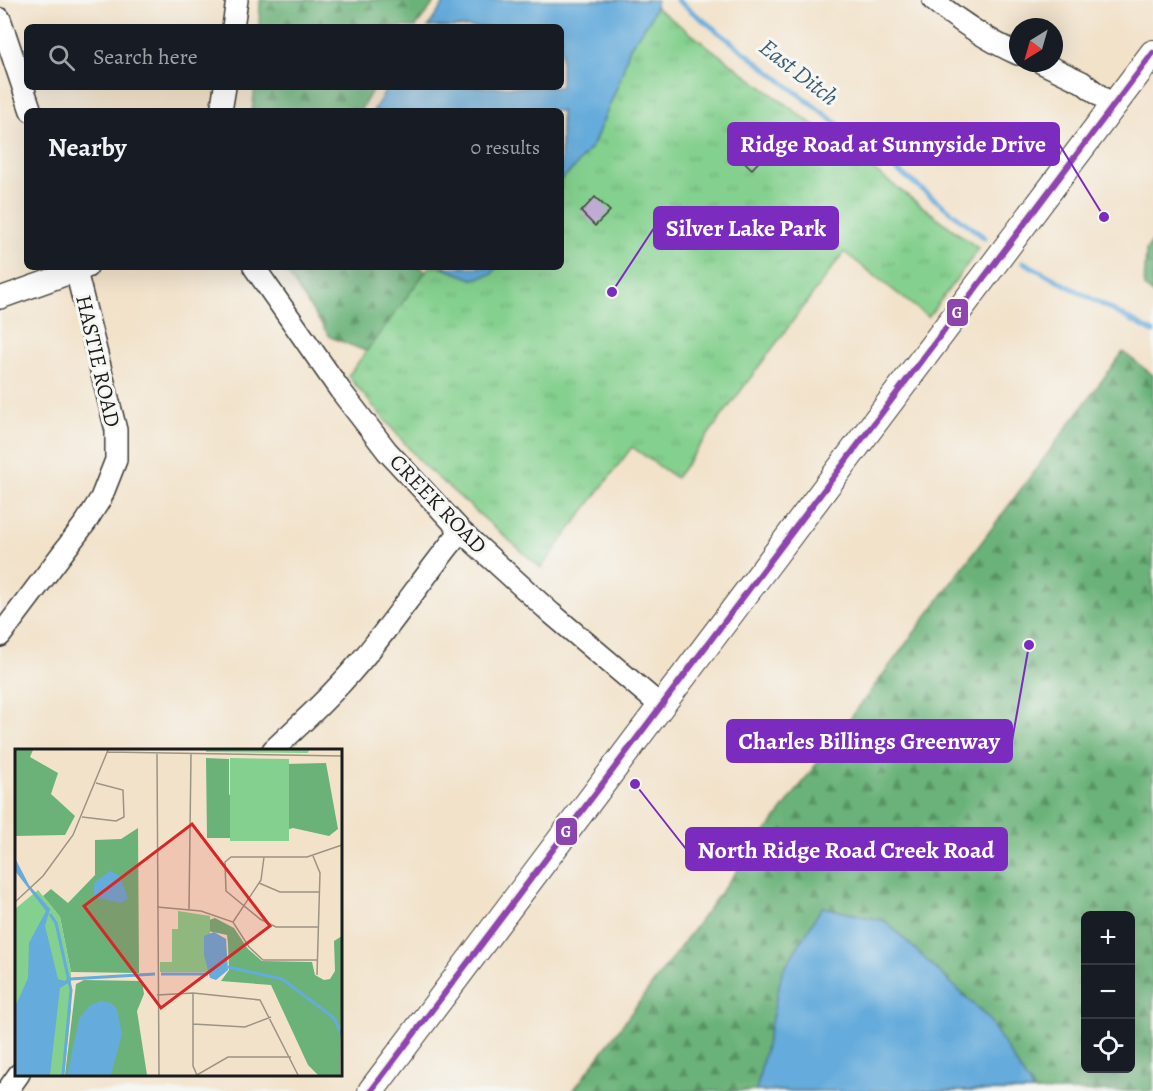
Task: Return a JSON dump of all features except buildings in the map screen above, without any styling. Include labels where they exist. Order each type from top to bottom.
[{"type":"street","points":[[233,24],[237,0]]},
{"type":"street","points":[[933,0],[958,21],[1009,50]]},
{"type":"street","points":[[0,19],[30,108]]},
{"type":"street","points":[[371,1091],[1153,53]]},
{"type":"street","points":[[1061,72],[1082,82],[1113,106]]},
{"type":"street","points":[[222,108],[224,90]]},
{"type":"street","points":[[0,298],[75,270]]},
{"type":"street","name":"HASTIE ROAD","points":[[0,636],[86,522],[101,498],[116,460],[116,430],[80,270]]},
{"type":"street","name":"CREEK ROAD","points":[[256,270],[333,381],[387,452],[461,531],[551,613],[661,706]]},
{"type":"street","points":[[274,749],[328,699],[362,660],[461,531]]},
{"type":"street","points":[[7,1091],[18,1076]]},
{"type":"green space","points":[[260,0],[436,0],[418,24],[259,24]]},
{"type":"green space","points":[[646,0],[979,249],[928,317],[844,252],[676,478],[632,447],[541,568],[423,465],[348,376],[427,270],[564,270],[563,108]]},
{"type":"green space","points":[[255,90],[372,90],[362,108],[252,108]]},
{"type":"green space","points":[[1153,241],[1153,294],[1144,287],[1146,250]]},
{"type":"green space","points":[[285,270],[424,270],[445,284],[403,366],[330,337]]},
{"type":"green space","points":[[1123,352],[1153,375],[1153,1091],[573,1091]]},
{"type":"water","points":[[446,0],[657,0],[651,18],[630,47],[620,80],[593,145],[564,177],[564,108],[375,108],[386,90],[564,90],[564,24],[430,24]]},
{"type":"water","points":[[448,270],[495,270],[492,274],[473,279]]},
{"type":"water","points":[[822,907],[885,921],[988,1018],[1033,1091],[756,1091],[782,972]]},
{"type":"waterway","name":"East Ditch","points":[[677,0],[985,238]]},
{"type":"waterway","name":"East Ditch","points":[[1023,262],[1153,332]]},
{"type":"transit line","name":"G","points":[[371,1091],[1153,53]]},
{"type":"place","name":"Ridge Road at Sunnyside Drive","points":[[1104,217]]},
{"type":"place","name":"Silver Lake Park","points":[[612,292]]},
{"type":"place","name":"Charles Billings Greenway","points":[[1029,645]]},
{"type":"place","name":"North Ridge Road Creek Road","points":[[635,784]]}]
